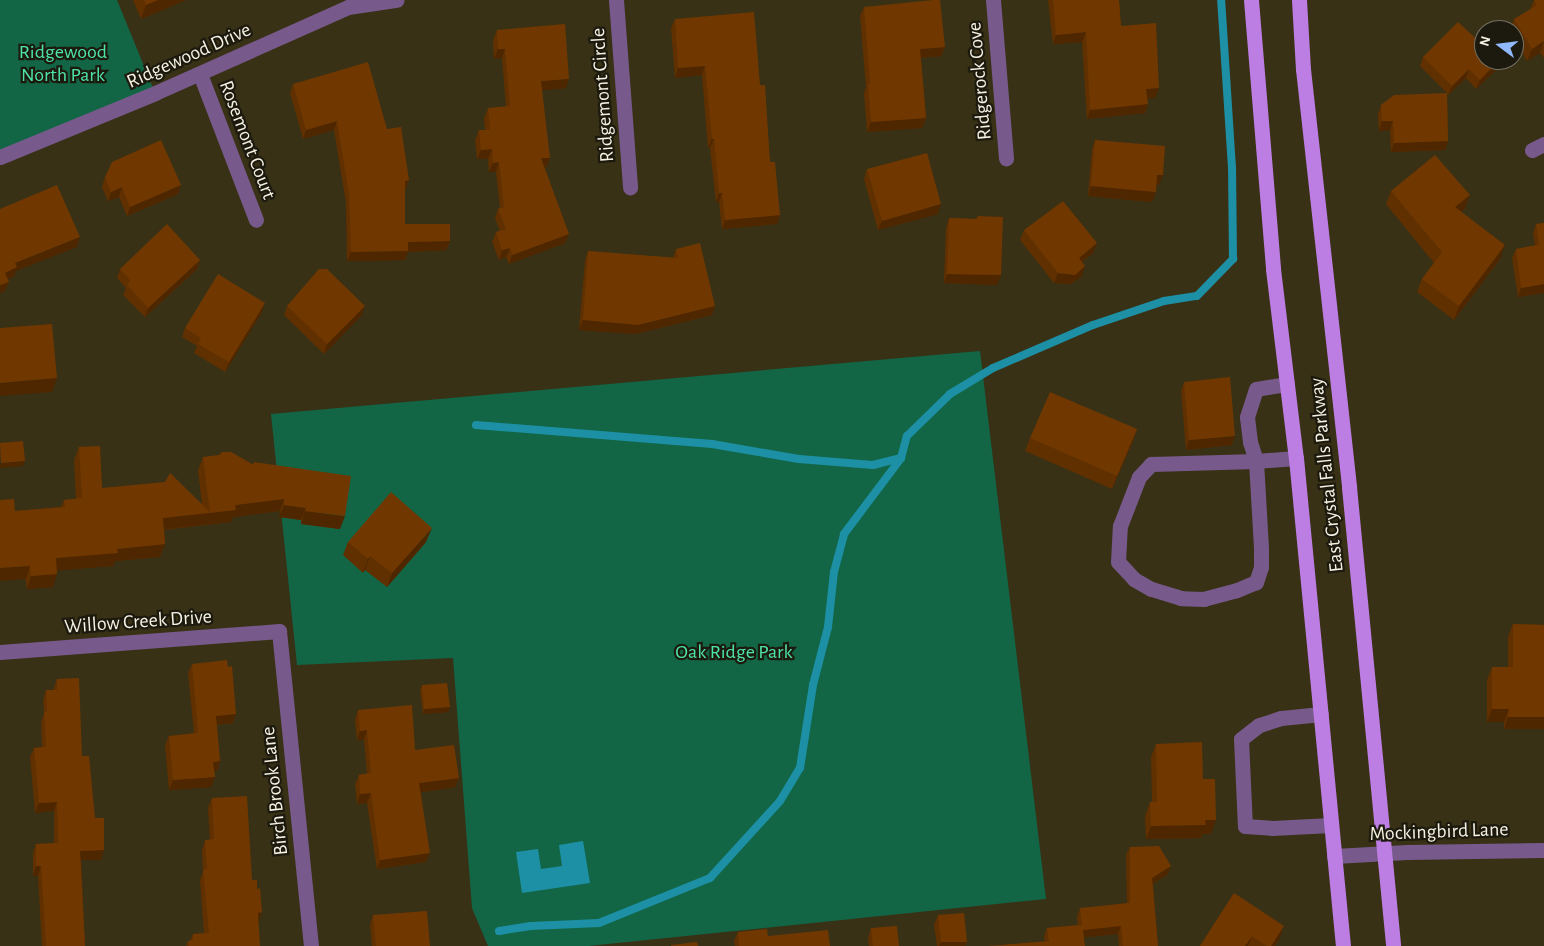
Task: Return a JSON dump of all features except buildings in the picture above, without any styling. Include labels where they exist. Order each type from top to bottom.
[{"type":"main road","name":"East Crystal Falls Parkway","points":[[1251,0],[1273,270],[1296,458],[1342,946]]},
{"type":"main road","name":"East Crystal Falls Parkway","points":[[1299,0],[1303,69],[1349,487],[1393,946]]},
{"type":"street","name":"Ridgewood Drive","points":[[0,157],[200,74],[348,8],[396,0]]},
{"type":"street","name":"Ridgemont Circle","points":[[616,0],[630,186]]},
{"type":"street","name":"Ridgerock Cove","points":[[993,0],[1006,158]]},
{"type":"street","name":"Rosemont Court","points":[[200,74],[256,220]]},
{"type":"street","points":[[1287,384],[1256,389],[1247,417],[1250,442],[1256,461],[1261,548],[1261,567],[1256,582],[1237,590],[1204,599],[1181,598],[1151,589],[1134,579],[1118,562],[1120,526],[1139,477],[1151,464],[1256,461],[1296,458]]},
{"type":"street","name":"Willow Creek Drive","points":[[0,652],[279,632]]},
{"type":"street","name":"Birch Brook Lane","points":[[279,632],[311,946]]},
{"type":"street","points":[[1321,714],[1281,718],[1259,725],[1241,739],[1245,826],[1272,828],[1331,825]]},
{"type":"street","name":"Mockingbird Lane","points":[[1334,856],[1384,853],[1544,850]]},
{"type":"green space","name":"Ridgewood North Park","points":[[0,0],[117,0],[155,93],[0,157]]},
{"type":"green space","name":"Oak Ridge Park","points":[[980,351],[1046,899],[588,946],[488,946],[472,908],[453,658],[297,665],[271,414]]},
{"type":"water","points":[[583,841],[590,883],[522,893],[516,852],[538,849],[541,869],[562,866],[559,845]]},
{"type":"waterway","points":[[499,931],[531,926],[599,923],[710,878],[780,801],[800,768],[813,685],[828,627],[834,572],[844,534],[901,458],[907,436],[950,394],[993,368],[1093,325],[1164,301],[1197,296],[1233,259],[1232,168],[1221,0]]},
{"type":"waterway","points":[[476,425],[712,444],[799,459],[873,465],[901,458]]}]
